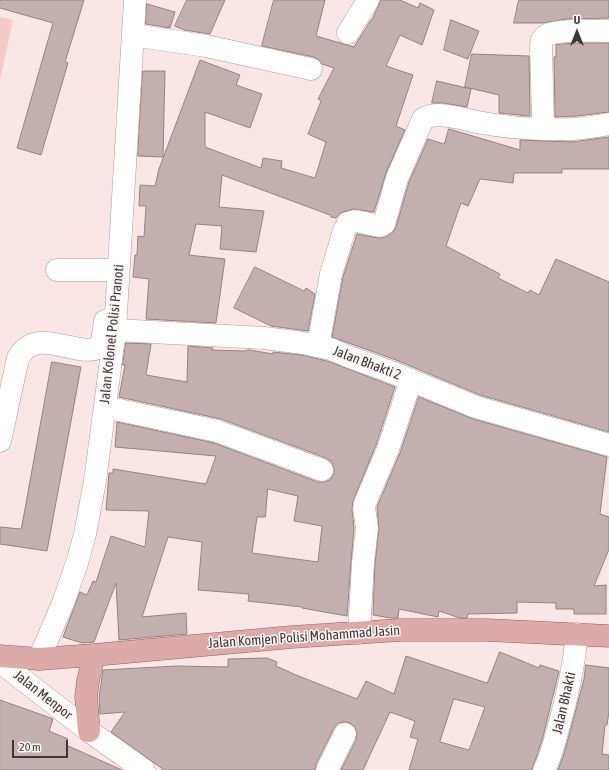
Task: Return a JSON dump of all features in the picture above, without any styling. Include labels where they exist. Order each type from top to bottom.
[{"type":"main road","name":"Jalan Komjen Polisi Mohammad Jasin","points":[[0,656],[39,658],[94,655],[227,642],[444,629],[609,636]]},
{"type":"main road","points":[[89,731],[86,697],[94,655]]},
{"type":"street","points":[[0,441],[7,375],[21,353],[32,345],[39,343],[58,344],[92,350],[98,348],[104,337],[109,270],[121,0]]},
{"type":"street","name":"Jalan Kolonel Polisi Pranoti","points":[[39,658],[63,603],[77,564],[85,534],[95,481],[115,330],[135,0]]},
{"type":"street","points":[[348,33],[368,0]]},
{"type":"street","points":[[543,120],[541,48],[543,38],[547,34],[559,32],[609,31]]},
{"type":"street","points":[[133,35],[206,46],[311,69]]},
{"type":"street","points":[[318,346],[331,274],[344,231],[348,223],[353,221],[380,226],[384,224],[397,178],[423,119],[428,116],[445,116],[491,125],[543,129],[573,129],[609,124]]},
{"type":"street","points":[[57,270],[109,270]]},
{"type":"street","name":"Jalan Bhakti 2","points":[[115,330],[264,338],[303,343],[331,349],[476,406],[609,445]]},
{"type":"street","points":[[359,633],[363,564],[367,528],[364,503],[388,449],[411,380]]},
{"type":"street","points":[[105,407],[217,431],[322,470]]},
{"type":"street","name":"Jalan Bhakti","points":[[544,770],[550,759],[564,710],[575,655],[577,634]]},
{"type":"street","name":"Jalan Menpor","points":[[0,662],[89,731],[144,770]]},
{"type":"street","points":[[328,770],[345,734]]},
{"type":"shaded area","points":[[0,17],[13,20],[0,80]]},
{"type":"building","points":[[0,0],[84,0],[65,62],[68,63],[41,155],[17,148],[53,23],[0,8]]},
{"type":"building","points":[[187,0],[225,0],[210,34],[184,30],[175,26]]},
{"type":"building","points":[[274,0],[325,0],[316,36],[354,47],[372,20],[381,0],[400,0],[418,8],[420,3],[434,10],[422,45],[400,35],[386,66],[413,75],[396,126],[405,130],[386,173],[374,212],[353,209],[340,213],[336,218],[331,217],[330,215],[222,175],[219,207],[264,211],[256,252],[220,249],[222,226],[196,224],[189,255],[225,259],[216,323],[146,319],[149,279],[133,277],[135,255],[137,255],[138,236],[144,237],[146,206],[139,206],[140,185],[155,186],[159,169],[200,60],[240,75],[236,85],[262,94],[250,128],[205,112],[205,147],[261,168],[263,158],[282,161],[281,168],[315,178],[326,142],[308,134],[321,101],[318,99],[334,68],[322,64],[314,57],[262,46]]},
{"type":"building","points":[[519,0],[609,0],[609,18],[567,19],[543,23],[514,23]]},
{"type":"building","points":[[147,4],[175,12],[170,28],[146,24]]},
{"type":"building","points":[[451,20],[479,31],[468,59],[444,50]]},
{"type":"building","points":[[577,43],[609,43],[609,112],[555,117],[554,57],[556,57],[556,45]]},
{"type":"building","points":[[472,54],[529,56],[530,116],[499,113],[499,95],[465,87]]},
{"type":"building","points":[[143,71],[165,71],[163,157],[138,156]]},
{"type":"building","points":[[437,81],[471,89],[467,107],[443,103],[432,103]]},
{"type":"building","points":[[449,129],[520,150],[520,140],[572,142],[609,137],[609,169],[562,169],[562,173],[514,173],[513,183],[480,179],[468,206],[461,203],[446,246],[500,274],[498,278],[528,293],[530,290],[539,295],[556,259],[609,282],[609,432],[480,395],[396,360],[332,337],[343,277],[357,234],[378,238],[386,237],[393,232],[396,227],[409,182],[428,139],[444,144]]},
{"type":"building","points":[[255,267],[304,291],[306,288],[315,294],[308,331],[271,326],[234,308]]},
{"type":"building","points":[[126,343],[151,344],[146,375],[187,382],[188,346],[213,348],[212,350],[250,350],[273,354],[273,352],[301,355],[327,361],[395,387],[376,445],[353,501],[352,510],[354,528],[347,616],[302,607],[248,601],[249,594],[198,590],[202,542],[168,537],[142,617],[186,613],[187,634],[119,640],[116,583],[94,642],[82,643],[63,637],[80,592],[87,595],[93,581],[96,582],[111,536],[145,547],[149,511],[106,510],[109,473],[113,473],[113,469],[206,484],[216,456],[115,447],[117,422],[214,443],[318,482],[330,480],[334,474],[332,462],[326,458],[221,419],[119,397],[125,365],[123,365]],"holes":[[[268,489],[298,496],[294,521],[322,526],[318,562],[252,553],[257,517],[265,517]]]},
{"type":"building","points":[[52,362],[81,367],[47,551],[0,544],[0,527],[21,529]]},
{"type":"building","points":[[419,397],[473,419],[607,457],[600,514],[609,517],[609,549],[594,586],[606,585],[606,614],[574,614],[574,609],[556,609],[556,603],[517,602],[517,613],[468,614],[467,618],[460,618],[439,611],[438,617],[399,609],[398,618],[373,615],[375,564],[379,529],[377,507],[400,453]]},
{"type":"building","points":[[500,652],[539,668],[540,665],[559,671],[543,737],[532,770],[409,770],[418,739],[410,737],[415,721],[390,712],[363,770],[341,770],[356,740],[357,734],[355,727],[350,723],[345,722],[338,723],[334,728],[316,764],[315,770],[164,770],[111,732],[125,712],[100,714],[99,697],[103,670],[177,666],[228,667],[228,659],[267,658],[277,662],[276,666],[357,699],[366,681],[394,694],[406,656],[487,683]],"holes":[[[454,699],[485,707],[469,750],[440,742]]]},
{"type":"building","points":[[586,665],[609,668],[609,711],[607,725],[605,725],[602,754],[609,755],[609,770],[558,770],[573,721],[584,679]]},
{"type":"building","points":[[0,700],[53,719],[49,731],[68,739],[66,745],[122,770],[0,770]]}]
